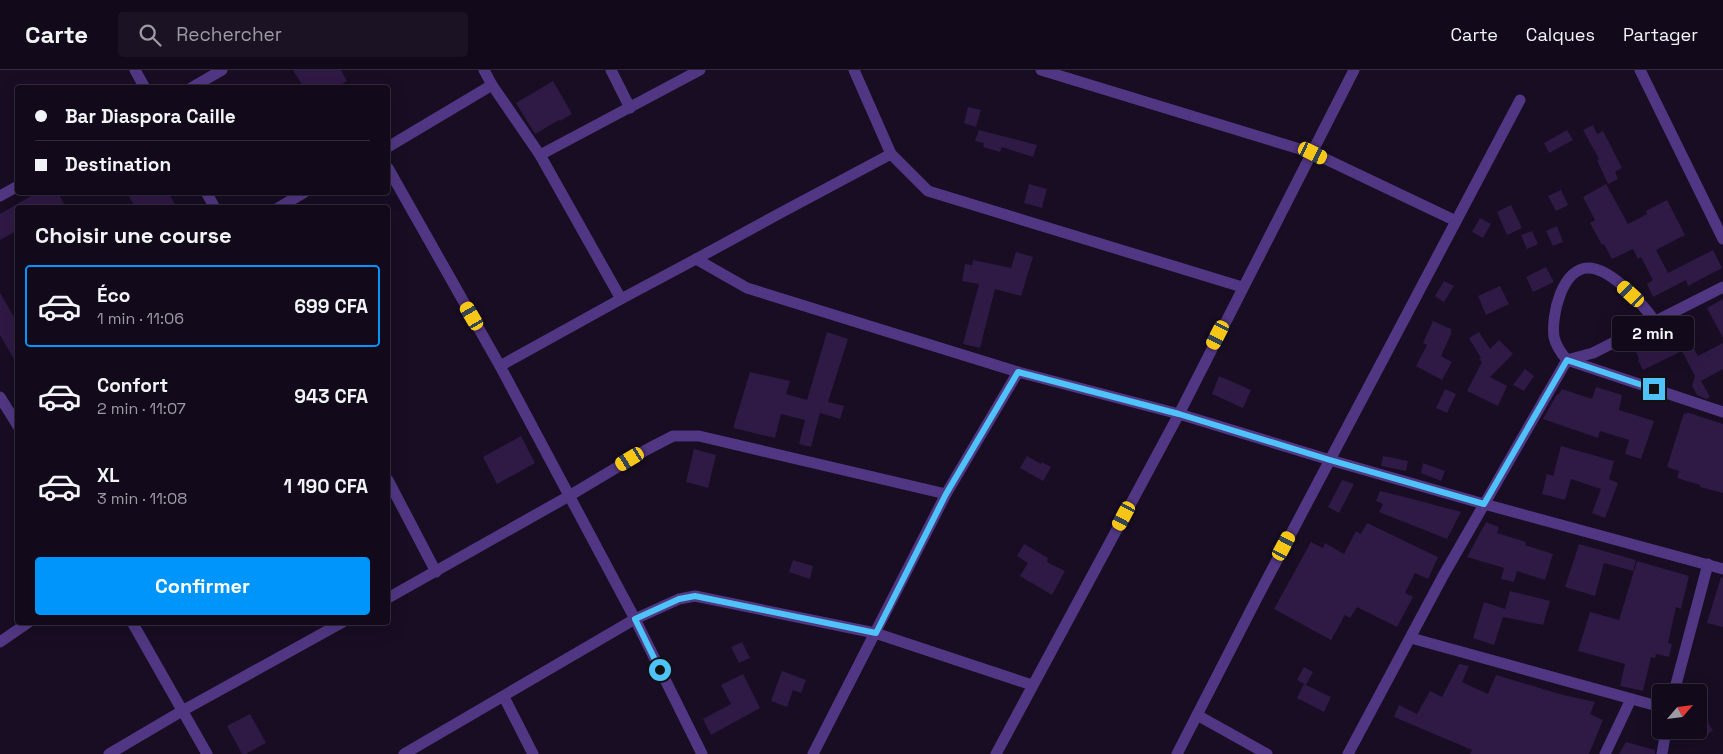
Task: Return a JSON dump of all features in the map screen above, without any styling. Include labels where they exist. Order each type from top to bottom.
[{"type":"street","points":[[135,70],[143,85]]},
{"type":"street","points":[[196,85],[222,70]]},
{"type":"street","points":[[484,70],[492,86],[540,155],[621,299]]},
{"type":"street","points":[[611,70],[630,108]]},
{"type":"street","points":[[540,155],[700,70]]},
{"type":"street","points":[[854,70],[891,154],[928,190],[1242,287]]},
{"type":"street","points":[[1042,70],[1313,153],[1456,222]]},
{"type":"street","points":[[996,754],[1179,414],[1354,70]]},
{"type":"street","points":[[1640,70],[1723,239]]},
{"type":"street","points":[[390,146],[492,86]]},
{"type":"street","points":[[1176,754],[1520,100]]},
{"type":"street","points":[[500,366],[891,154]]},
{"type":"street","points":[[390,172],[500,366],[635,619],[702,754]]},
{"type":"street","points":[[0,196],[15,188]]},
{"type":"street","points":[[283,205],[300,195]]},
{"type":"street","points":[[696,259],[746,288],[1018,372],[1179,414],[1484,504],[1723,569]]},
{"type":"street","points":[[1655,321],[1641,302],[1622,285],[1600,271],[1589,268],[1576,272],[1564,286],[1558,299],[1554,316],[1554,337],[1559,352],[1567,360],[1723,412]]},
{"type":"street","points":[[1348,754],[1443,576],[1567,360],[1593,353],[1723,287]]},
{"type":"street","points":[[813,754],[946,494],[1018,372]]},
{"type":"street","points":[[0,397],[15,421]]},
{"type":"street","points":[[390,597],[673,436],[699,436],[946,494]]},
{"type":"street","points":[[390,484],[436,572]]},
{"type":"street","points":[[1676,684],[1708,564]]},
{"type":"street","points":[[404,754],[635,619],[679,599],[695,596],[876,633],[1032,685]]},
{"type":"street","points":[[0,642],[25,625]]},
{"type":"street","points":[[134,625],[207,754]]},
{"type":"street","points":[[110,754],[182,711],[338,625]]},
{"type":"street","points":[[1411,638],[1652,705]]},
{"type":"street","points":[[504,697],[533,754]]},
{"type":"street","points":[[1605,754],[1631,699]]},
{"type":"street","points":[[1197,715],[1267,754]]},
{"type":"street","points":[[1662,754],[1664,739]]},
{"type":"building","points":[[293,70],[341,70],[347,81],[340,85],[302,85]]},
{"type":"building","points":[[553,81],[572,114],[535,134],[516,103]]},
{"type":"building","points":[[968,107],[981,110],[976,127],[964,123]]},
{"type":"building","points":[[1593,125],[1597,134],[1603,131],[1622,168],[1615,172],[1618,179],[1608,184],[1597,160],[1599,159],[1583,130]]},
{"type":"building","points":[[979,130],[1037,145],[1033,157],[1002,147],[1000,152],[983,147],[984,143],[975,141]]},
{"type":"building","points":[[1567,130],[1573,140],[1549,153],[1544,143]]},
{"type":"building","points":[[1029,184],[1047,189],[1042,208],[1024,203]]},
{"type":"building","points":[[1606,184],[1628,224],[1647,214],[1646,211],[1667,200],[1685,235],[1656,250],[1668,273],[1713,250],[1722,268],[1688,286],[1686,280],[1653,297],[1647,284],[1653,280],[1641,257],[1638,259],[1633,249],[1612,259],[1590,223],[1595,220],[1583,197]]},
{"type":"building","points":[[1561,190],[1568,205],[1556,211],[1548,196]]},
{"type":"building","points":[[33,195],[60,195],[64,204],[62,205],[16,205]]},
{"type":"building","points":[[132,195],[170,195],[175,205],[134,205],[129,197]]},
{"type":"building","points":[[15,205],[15,232],[0,240],[0,214]]},
{"type":"building","points":[[1511,205],[1522,228],[1507,235],[1497,212]]},
{"type":"building","points":[[1480,218],[1491,224],[1483,238],[1472,232]]},
{"type":"building","points":[[1557,226],[1563,242],[1553,246],[1546,231]]},
{"type":"building","points":[[1532,231],[1538,244],[1527,249],[1521,235]]},
{"type":"building","points":[[1016,252],[1033,257],[1021,296],[995,289],[980,348],[963,344],[979,284],[962,281],[965,264],[972,265],[973,260],[1011,268]]},
{"type":"building","points":[[1546,267],[1554,282],[1533,292],[1526,277]]},
{"type":"building","points":[[1444,281],[1454,286],[1444,302],[1435,296]]},
{"type":"building","points":[[1500,286],[1509,304],[1486,315],[1478,296]]},
{"type":"building","points":[[0,293],[15,319],[15,361],[0,335]]},
{"type":"building","points":[[1723,299],[1723,338],[1707,308]]},
{"type":"building","points":[[1679,320],[1698,356],[1723,343],[1723,369],[1701,381],[1710,397],[1706,399],[1697,395],[1692,386],[1695,376],[1682,351],[1643,370],[1638,360],[1636,352],[1641,350],[1639,346],[1671,330],[1669,326]]},
{"type":"building","points":[[1433,321],[1451,329],[1451,334],[1441,356],[1452,362],[1442,380],[1416,366],[1427,345],[1423,343]]},
{"type":"building","points":[[827,332],[848,339],[828,402],[844,406],[840,419],[820,413],[811,447],[799,444],[805,420],[781,414],[775,438],[733,428],[750,372],[790,381],[786,394],[807,400]]},
{"type":"building","points":[[1479,332],[1490,349],[1499,340],[1513,354],[1490,377],[1507,386],[1498,406],[1467,391],[1482,362],[1469,338]]},
{"type":"building","points":[[1525,369],[1534,376],[1524,391],[1513,385]]},
{"type":"building","points":[[1219,376],[1251,390],[1243,408],[1212,394]]},
{"type":"building","points":[[1596,387],[1622,395],[1619,410],[1654,421],[1641,459],[1625,454],[1629,440],[1600,431],[1598,438],[1543,419],[1557,394],[1562,389],[1592,399]]},
{"type":"building","points":[[1445,389],[1456,394],[1447,413],[1436,408]]},
{"type":"building","points":[[1686,412],[1723,424],[1723,493],[1677,478],[1679,471],[1667,467],[1684,413],[1687,414]]},
{"type":"building","points":[[521,436],[535,463],[497,484],[483,457]]},
{"type":"building","points":[[1561,446],[1614,461],[1609,479],[1618,483],[1605,518],[1592,513],[1601,489],[1571,479],[1565,500],[1542,494],[1547,474],[1553,476]]},
{"type":"building","points":[[694,449],[716,455],[708,488],[686,482]]},
{"type":"building","points":[[1027,456],[1051,467],[1043,481],[1020,468]]},
{"type":"building","points":[[1383,456],[1408,461],[1406,471],[1381,466]]},
{"type":"building","points":[[1423,463],[1445,471],[1441,481],[1421,473]]},
{"type":"building","points":[[1342,480],[1354,484],[1339,513],[1328,507]]},
{"type":"building","points":[[1380,491],[1461,512],[1447,539],[1379,512],[1383,504],[1376,501]]},
{"type":"building","points":[[1486,522],[1499,527],[1497,533],[1526,542],[1525,545],[1553,554],[1545,580],[1517,571],[1514,582],[1501,579],[1504,568],[1467,557]]},
{"type":"building","points":[[1367,523],[1438,557],[1428,579],[1415,573],[1405,593],[1413,597],[1397,627],[1357,607],[1350,618],[1345,615],[1331,640],[1274,609],[1311,542],[1323,548],[1325,543],[1344,554],[1356,531],[1361,534]]},
{"type":"building","points":[[1024,544],[1048,558],[1047,562],[1065,571],[1052,595],[1020,576],[1028,563],[1017,556]]},
{"type":"building","points":[[1579,544],[1636,560],[1633,571],[1604,563],[1595,596],[1565,587]]},
{"type":"building","points":[[793,560],[813,566],[810,579],[789,572]]},
{"type":"building","points":[[1637,561],[1689,576],[1681,609],[1676,607],[1668,643],[1672,644],[1669,657],[1656,654],[1655,658],[1651,657],[1643,691],[1620,686],[1625,664],[1578,651],[1590,612],[1619,620]]},
{"type":"building","points":[[1721,577],[1723,578],[1723,627],[1707,623]]},
{"type":"building","points":[[1510,591],[1550,601],[1543,625],[1503,617],[1494,645],[1473,638],[1484,602],[1505,609]]},
{"type":"building","points":[[742,642],[750,658],[739,663],[731,647]]},
{"type":"building","points":[[1459,664],[1469,666],[1462,682],[1488,694],[1496,675],[1563,695],[1595,702],[1590,714],[1603,720],[1589,754],[1470,754],[1472,750],[1394,717],[1399,705],[1417,714],[1430,691],[1442,697]]},
{"type":"building","points":[[1304,667],[1313,672],[1306,685],[1297,680]]},
{"type":"building","points":[[782,671],[806,680],[801,693],[793,690],[787,707],[771,701]]},
{"type":"building","points":[[743,674],[760,708],[711,735],[703,719],[731,704],[721,685]]},
{"type":"building","points":[[1304,684],[1331,697],[1324,712],[1297,698]]},
{"type":"building","points":[[250,714],[266,743],[246,754],[242,754],[227,726]]},
{"type":"building","points":[[1708,722],[1713,731],[1708,734]]},
{"type":"building","points":[[1626,742],[1655,750],[1655,754],[1619,754]]},
{"type":"route","points":[[660,670],[635,619],[679,599],[695,596],[876,633],[946,494],[1018,372],[1179,414],[1484,504],[1567,360],[1654,389]]}]
